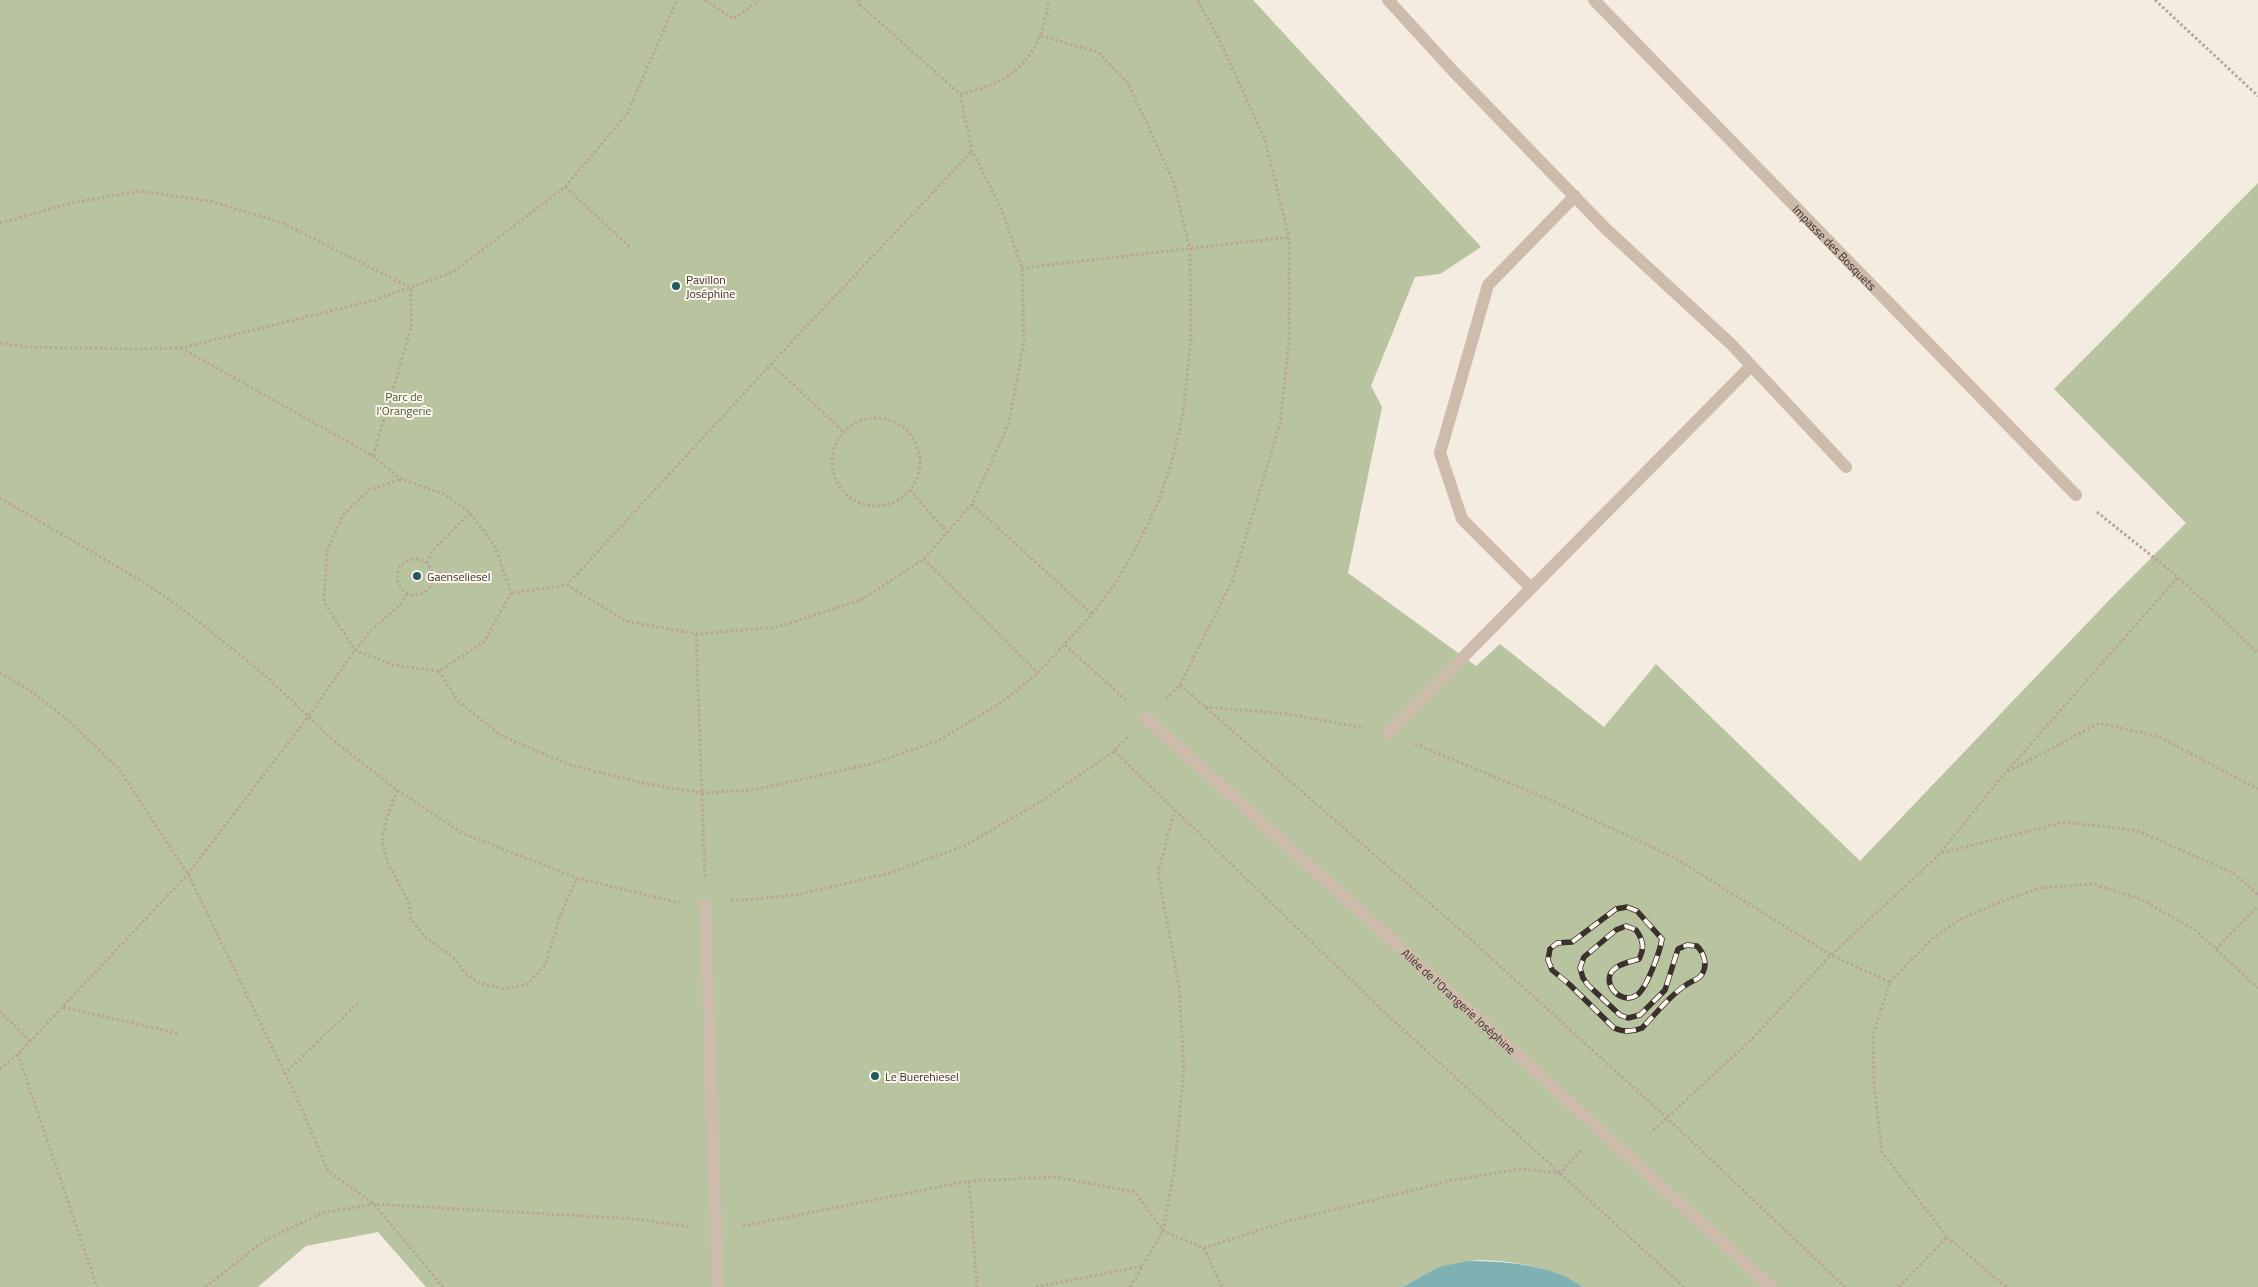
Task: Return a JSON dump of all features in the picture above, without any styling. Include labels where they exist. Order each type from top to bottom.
[{"type":"street","points":[[1388,0],[1454,72],[1606,229],[1731,344],[1846,467]]},
{"type":"street","name":"Impasse des Bosquets","points":[[1594,0],[2076,495]]},
{"type":"street","points":[[1531,588],[1462,519],[1440,453],[1488,285],[1575,196]]},
{"type":"street","points":[[1388,733],[1751,366]]},
{"type":"street","name":"Allée de l'Orangerie Joséphine","points":[[1146,718],[1770,1287]]},
{"type":"street","points":[[706,904],[718,1287]]},
{"type":"path","points":[[0,343],[28,347],[181,348],[318,316],[411,288],[453,272],[565,187],[627,114],[677,0]]},
{"type":"path","points":[[705,0],[734,19],[759,0]]},
{"type":"path","points":[[567,585],[626,621],[696,634],[778,627],[861,600],[924,559],[972,504],[1009,423],[1024,341],[1022,268],[1001,208],[972,151],[960,94],[858,3],[859,0]]},
{"type":"path","points":[[960,94],[986,88],[1009,76],[1028,58],[1041,36],[1048,0]]},
{"type":"path","points":[[0,498],[145,583],[193,617],[267,677],[334,741],[397,790],[462,834],[578,878],[674,903],[706,904],[805,893],[890,873],[966,845],[1042,800],[1114,751],[1180,685],[1233,579],[1280,424],[1289,341],[1289,237],[1265,140],[1217,35],[1197,0]]},
{"type":"path","points":[[2155,0],[2258,96]]},
{"type":"path","points":[[438,671],[457,700],[500,735],[566,764],[642,783],[702,793],[753,790],[871,764],[938,741],[1002,702],[1038,673],[1065,645],[1115,584],[1140,540],[1160,498],[1173,457],[1183,412],[1191,340],[1190,248],[1173,180],[1128,83],[1098,52],[1041,36]]},
{"type":"path","points":[[512,593],[567,585],[771,364],[972,151]]},
{"type":"path","points":[[565,187],[631,248]]},
{"type":"path","points":[[0,223],[71,203],[140,190],[210,201],[283,223],[411,288]]},
{"type":"path","points":[[1022,268],[1289,237]]},
{"type":"path","points":[[372,456],[411,328],[411,288]]},
{"type":"path","points":[[181,348],[372,456],[401,479],[444,494],[470,513],[495,546],[512,593],[484,642],[438,671],[393,665],[355,650],[324,602],[327,551],[343,515],[370,490],[401,479]]},
{"type":"path","points":[[771,364],[844,432]]},
{"type":"path","points":[[871,418],[886,419],[899,425],[910,435],[917,448],[920,463],[917,477],[910,490],[899,500],[886,505],[872,506],[858,502],[846,495],[838,484],[833,470],[832,457],[836,443],[844,432],[856,422],[871,418]]},
{"type":"path","points":[[910,490],[947,532]]},
{"type":"path","points":[[2076,495],[2178,577],[2258,653]]},
{"type":"path","points":[[972,504],[1092,614]]},
{"type":"path","points":[[427,563],[432,551],[470,513]]},
{"type":"path","points":[[924,559],[1038,673]]},
{"type":"path","points":[[410,560],[422,560],[427,563],[433,573],[433,579],[428,590],[418,595],[407,593],[402,589],[397,578],[400,567],[410,560]]},
{"type":"path","points":[[1628,1156],[1666,1117],[1752,1039],[1831,955],[1941,853],[2004,774],[2178,577]]},
{"type":"path","points":[[0,1069],[18,1054],[188,874],[308,717],[355,650],[370,631],[399,606],[407,593]]},
{"type":"path","points":[[696,634],[706,904]]},
{"type":"path","points":[[1065,645],[1146,718]]},
{"type":"path","points":[[0,673],[29,690],[69,722],[118,768],[188,874],[298,1100],[328,1171],[374,1204],[443,1287]]},
{"type":"path","points":[[1180,685],[1457,927],[1666,1117],[1845,1287]]},
{"type":"path","points":[[1204,707],[1288,714],[1388,733],[1548,799],[1673,856],[1831,955],[1890,982]]},
{"type":"path","points":[[2004,774],[2099,723],[2159,737],[2258,789]]},
{"type":"path","points":[[1114,751],[1382,1010],[1684,1287]]},
{"type":"path","points":[[397,790],[386,821],[382,841],[391,871],[403,889],[409,903],[411,919],[424,937],[453,957],[465,973],[479,983],[505,989],[528,984],[545,965],[561,912],[578,878]]},
{"type":"path","points":[[1130,1287],[1163,1231],[1174,1171],[1184,1069],[1179,986],[1158,872],[1175,810]]},
{"type":"path","points":[[1941,853],[2065,822],[2138,831],[2235,874],[2258,895]]},
{"type":"path","points":[[2006,1287],[1946,1237],[1882,1152],[1874,1086],[1873,1034],[1890,982],[1932,939],[1961,919],[2039,888],[2093,884],[2141,899],[2195,930],[2258,988]]},
{"type":"path","points":[[2216,949],[2258,906]]},
{"type":"path","points":[[284,1074],[358,1003]]},
{"type":"path","points":[[63,1007],[180,1034]]},
{"type":"path","points":[[0,1011],[30,1041]]},
{"type":"path","points":[[18,1054],[97,1287]]},
{"type":"path","points":[[205,1287],[264,1241],[322,1213],[374,1204],[484,1212],[636,1219],[716,1231],[968,1181],[1056,1177],[1136,1192],[1163,1231],[1204,1248],[1288,1222],[1454,1180],[1520,1169],[1560,1173]]},
{"type":"path","points":[[968,1181],[977,1287]]},
{"type":"path","points":[[1898,1287],[1946,1237]]},
{"type":"path","points":[[1204,1248],[1222,1287]]},
{"type":"path","points":[[1036,1287],[1143,1266]]},
{"type":"green space","name":"Parc de l'Orangerie","points":[[0,0],[1253,0],[1481,247],[1440,274],[1415,277],[1371,386],[1382,407],[1348,573],[1476,666],[1500,644],[1604,727],[1656,664],[1860,861],[2116,593],[2186,523],[2054,389],[2258,183],[2258,1287],[1582,1287],[1559,1274],[1543,1269],[1511,1262],[1480,1260],[1460,1262],[1424,1275],[1402,1287],[426,1287],[378,1232],[306,1246],[258,1287],[0,1287]]},
{"type":"water","points":[[1466,1261],[1527,1265],[1557,1273],[1571,1279],[1582,1287],[1402,1287],[1439,1267]]},
{"type":"railway","points":[[1627,907],[1637,911],[1662,939],[1659,952],[1641,991],[1630,998],[1624,997],[1618,995],[1610,984],[1611,972],[1622,964],[1639,959],[1642,951],[1642,940],[1636,930],[1626,926],[1616,930],[1584,957],[1580,968],[1583,978],[1588,985],[1620,1015],[1628,1018],[1640,1015],[1665,990],[1678,949],[1687,945],[1697,946],[1702,952],[1705,963],[1701,976],[1674,994],[1642,1028],[1628,1031],[1614,1028],[1552,970],[1548,960],[1550,949],[1557,943],[1572,942],[1616,909],[1627,907]]},
{"type":"place","name":"Pavillon Joséphine","points":[[676,286]]},
{"type":"place","name":"Gaenseliesel","points":[[417,576]]},
{"type":"place","name":"Le Buerehiesel","points":[[875,1076]]}]
